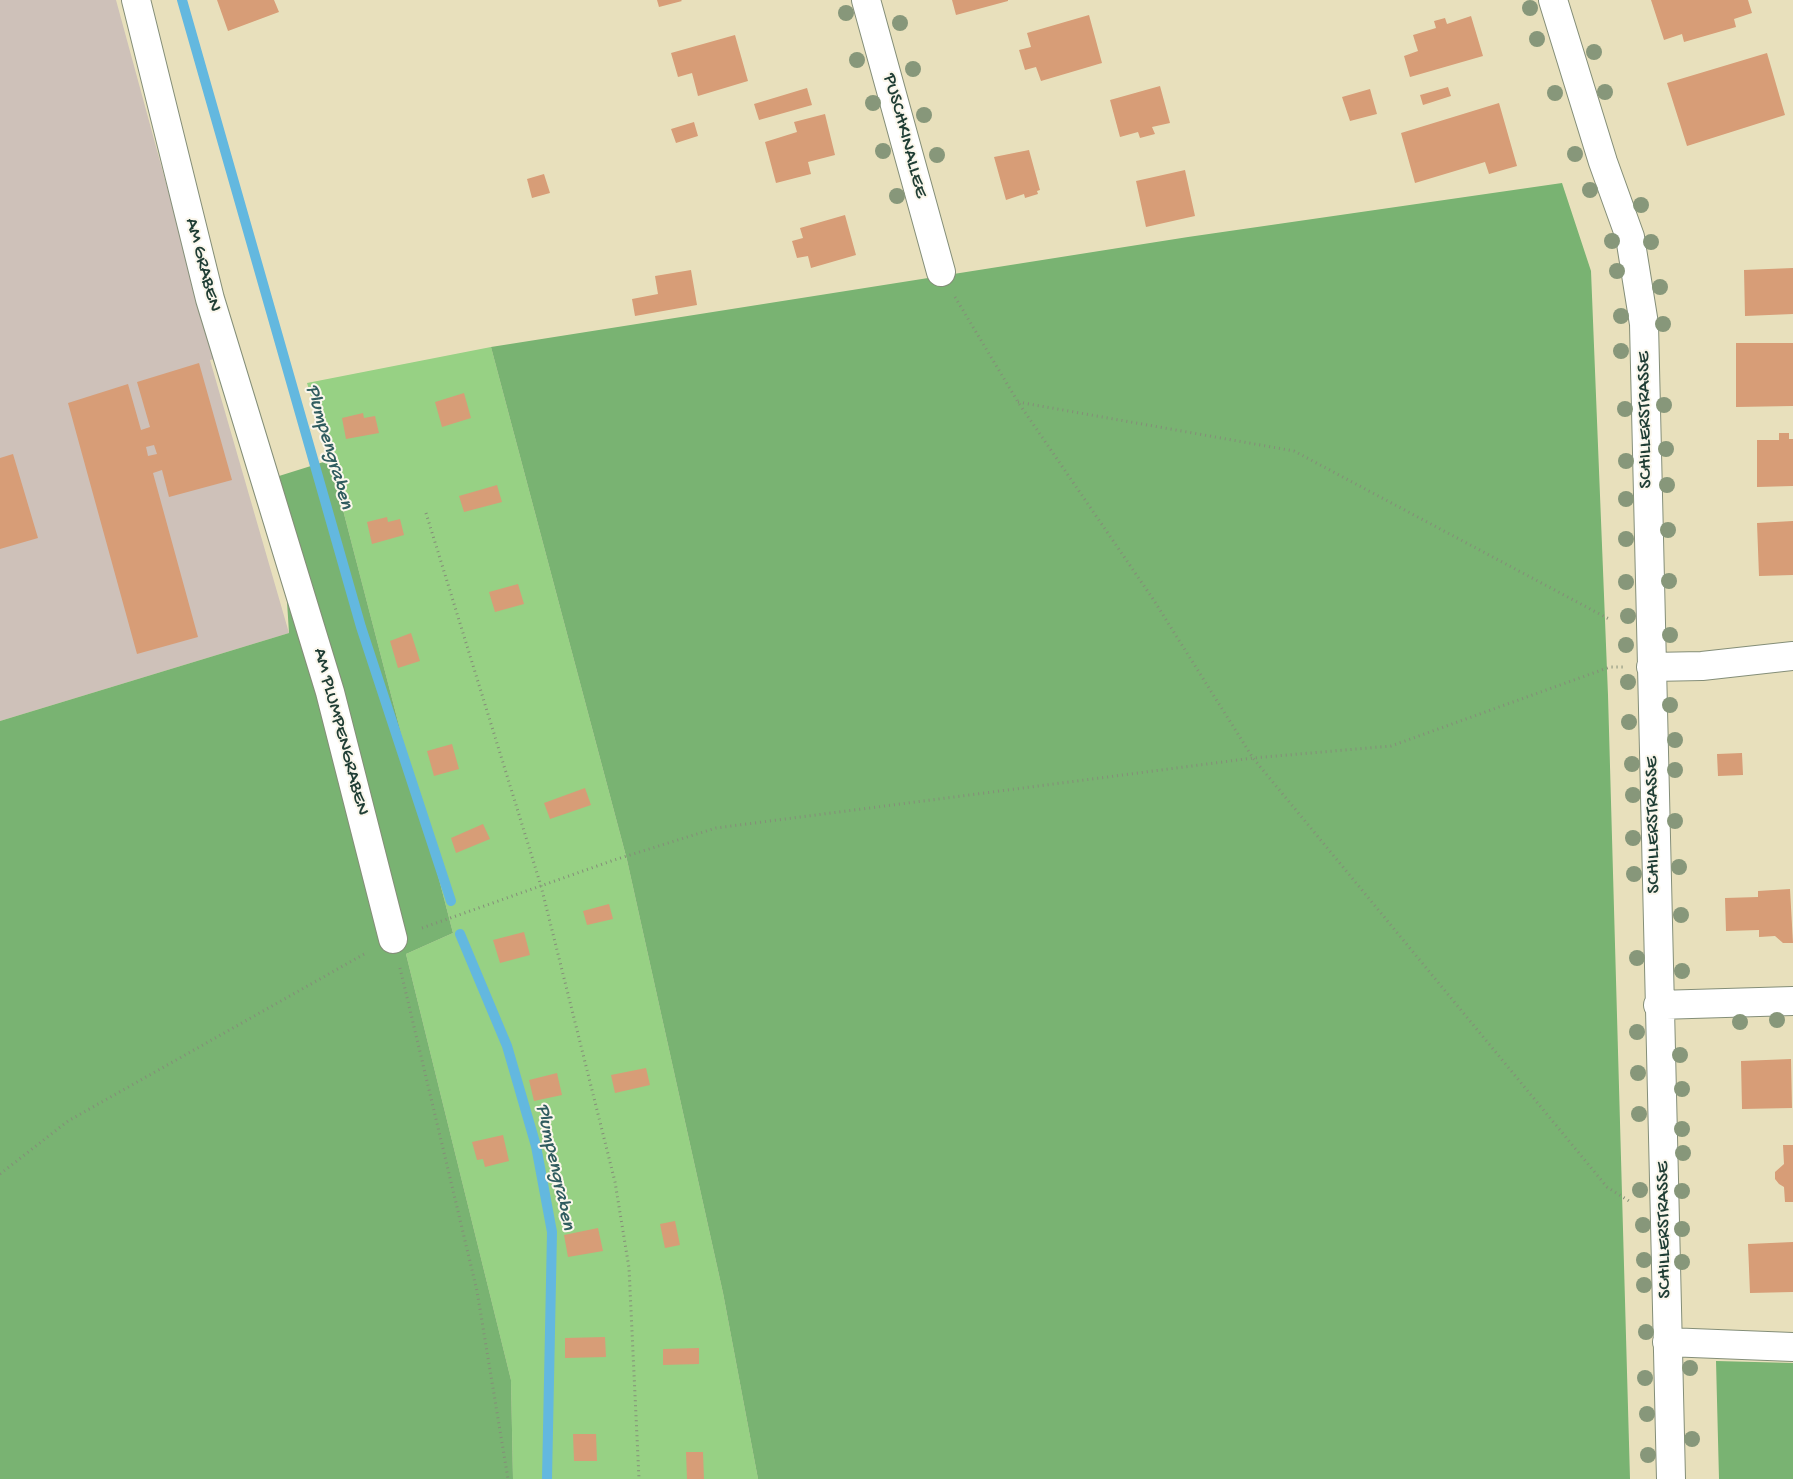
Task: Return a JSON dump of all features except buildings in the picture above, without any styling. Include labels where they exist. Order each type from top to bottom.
[{"type":"street","name":"AM GRABEN","points":[[136,0],[210,299],[281,527]]},
{"type":"street","name":"PUSCHKINALLEE","points":[[866,0],[940,272]]},
{"type":"street","name":"SCHILLERSTRASSE","points":[[1553,0],[1608,176],[1630,237],[1644,324],[1658,1004],[1671,1479]]},
{"type":"street","name":"AM PLUMPENGRABEN","points":[[281,527],[330,692],[392,939]]},
{"type":"street","points":[[1651,667],[1702,666],[1793,656]]},
{"type":"street","points":[[1658,1004],[1793,1001]]},
{"type":"street","points":[[1667,1342],[1793,1347]]},
{"type":"path","points":[[940,272],[1018,402],[1154,599],[1253,758],[1607,1187],[1629,1201]]},
{"type":"path","points":[[1018,402],[1294,451],[1609,619]]},
{"type":"path","points":[[426,513],[542,886],[615,1182],[629,1268],[639,1479]]},
{"type":"path","points":[[0,1174],[68,1121],[392,939],[614,860],[716,828],[1253,758],[1391,746],[1610,667]]},
{"type":"path","points":[[392,939],[477,1291],[508,1479]]},
{"type":"shaded area","points":[[0,0],[116,0],[214,359],[210,360],[289,633],[0,721]]},
{"type":"green space","points":[[1562,183],[1591,271],[1608,695],[1630,1479],[758,1479],[723,1293],[627,860],[491,347],[1188,237]]},
{"type":"green space","points":[[491,347],[627,860],[723,1293],[758,1479],[513,1479],[511,1380],[406,954],[453,933],[330,460],[307,383]]},
{"type":"green space","points":[[330,460],[453,933],[406,954],[511,1380],[513,1479],[0,1479],[0,721],[289,633],[279,476]]},
{"type":"green space","points":[[1716,1361],[1793,1363],[1793,1479],[1719,1479]]},
{"type":"waterway","name":"Plumpengraben","points":[[182,0],[361,627],[451,901]]},
{"type":"waterway","name":"Plumpengraben","points":[[460,934],[507,1046],[536,1146],[552,1232],[547,1479]]}]
